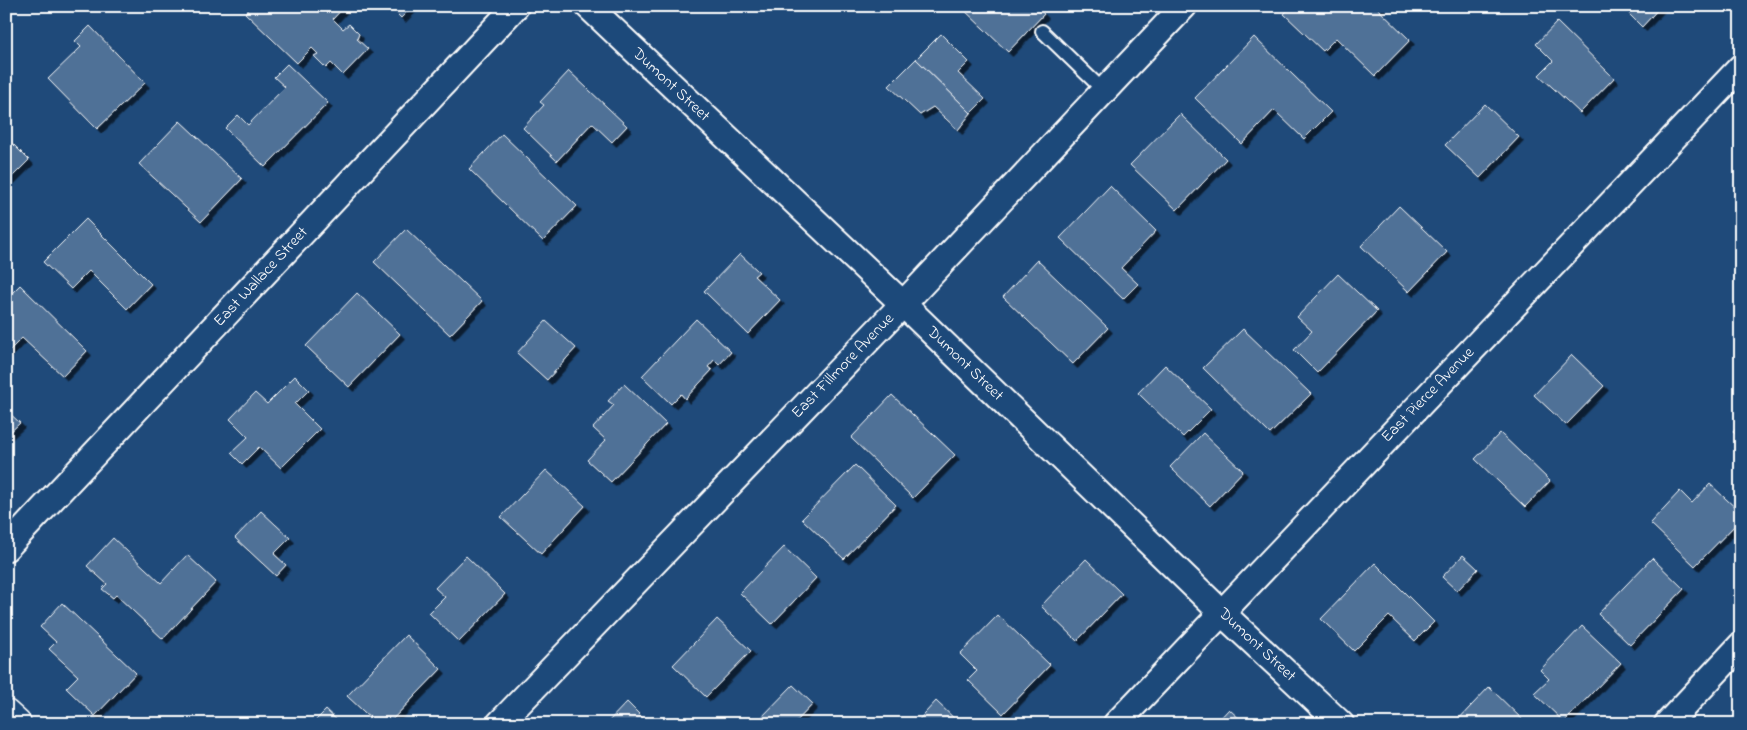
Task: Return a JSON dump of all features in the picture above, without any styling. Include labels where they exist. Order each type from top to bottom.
[{"type":"street","name":"East Wallace Street","points":[[6,548],[516,6]]},
{"type":"street","name":"Dumont Street","points":[[588,6],[903,304],[1222,612],[1341,724]]},
{"type":"street","name":"East Fillmore Avenue","points":[[499,724],[903,304],[1104,91],[1177,9]]},
{"type":"street","name":"East Pierce Avenue","points":[[1116,724],[1741,67]]},
{"type":"street","points":[[1667,724],[1741,645]]},
{"type":"street","points":[[6,714],[17,724]]},
{"type":"lane","points":[[1042,31],[1104,91]]},
{"type":"building","points":[[252,6],[345,6],[333,19],[343,29],[349,24],[359,34],[357,39],[368,49],[343,75],[331,63],[326,68],[314,56],[318,54],[312,48],[297,63],[245,13]]},
{"type":"building","points":[[389,6],[413,6],[401,18]]},
{"type":"building","points":[[960,6],[1036,6],[1044,14],[1008,52]]},
{"type":"building","points":[[1291,6],[1381,6],[1378,9],[1410,40],[1375,76],[1336,38],[1323,51],[1284,14]]},
{"type":"building","points":[[1621,6],[1661,6],[1642,27]]},
{"type":"building","points":[[1557,22],[1614,78],[1580,113],[1539,75],[1553,61],[1536,44]]},
{"type":"building","points":[[90,26],[145,83],[97,129],[48,79],[81,47],[75,41]]},
{"type":"building","points":[[941,34],[969,62],[958,73],[985,99],[971,113],[916,59]]},
{"type":"building","points":[[1254,37],[1331,112],[1304,139],[1274,110],[1242,144],[1195,98]]},
{"type":"building","points":[[916,59],[971,113],[958,130],[933,107],[920,115],[889,86]]},
{"type":"building","points":[[287,64],[328,103],[265,167],[225,128],[238,115],[248,125],[285,87],[274,77]]},
{"type":"building","points":[[569,71],[627,126],[612,142],[592,123],[557,161],[523,128],[544,105],[540,102]]},
{"type":"building","points":[[1485,104],[1519,137],[1480,178],[1445,145]]},
{"type":"building","points":[[1180,114],[1226,159],[1177,210],[1130,165]]},
{"type":"building","points":[[180,121],[242,179],[201,222],[139,164]]},
{"type":"building","points":[[502,134],[577,206],[543,241],[469,169]]},
{"type":"building","points":[[6,137],[29,160],[6,183]]},
{"type":"building","points":[[1110,186],[1156,231],[1121,268],[1138,284],[1123,299],[1060,238]]},
{"type":"building","points":[[1399,206],[1447,252],[1409,292],[1361,246]]},
{"type":"building","points":[[86,219],[151,284],[127,309],[89,271],[71,289],[43,262]]},
{"type":"building","points":[[406,229],[482,301],[450,335],[374,262]]},
{"type":"building","points":[[740,254],[759,272],[754,276],[780,300],[748,334],[704,291]]},
{"type":"building","points":[[1037,260],[1108,328],[1073,364],[1003,297]]},
{"type":"building","points":[[1338,274],[1377,311],[1317,373],[1294,350],[1312,331],[1297,317]]},
{"type":"building","points":[[20,285],[87,351],[63,376],[22,338],[6,354],[6,299]]},
{"type":"building","points":[[357,293],[400,334],[349,387],[306,346]]},
{"type":"building","points":[[696,319],[731,352],[719,365],[714,360],[708,367],[712,370],[685,399],[681,394],[671,404],[642,376]]},
{"type":"building","points":[[546,321],[576,348],[547,380],[517,353]]},
{"type":"building","points":[[1243,329],[1311,394],[1270,434],[1203,368]]},
{"type":"building","points":[[1572,355],[1604,386],[1566,425],[1534,395]]},
{"type":"building","points":[[1165,365],[1211,409],[1183,437],[1138,393]]},
{"type":"building","points":[[295,376],[309,390],[295,404],[320,429],[281,468],[259,447],[242,464],[231,453],[248,437],[230,419],[255,393],[267,404]]},
{"type":"building","points":[[624,384],[666,424],[611,482],[587,460],[606,440],[593,428],[614,405],[608,401]]},
{"type":"building","points":[[892,395],[955,455],[913,498],[851,438]]},
{"type":"building","points":[[6,410],[20,423],[6,436]]},
{"type":"building","points":[[1741,423],[1741,439],[1733,432]]},
{"type":"building","points":[[1203,433],[1243,471],[1210,506],[1170,467]]},
{"type":"building","points":[[1500,433],[1550,481],[1525,507],[1475,459]]},
{"type":"building","points":[[855,465],[896,505],[844,559],[802,519]]},
{"type":"building","points":[[546,470],[585,506],[541,554],[501,517]]},
{"type":"building","points":[[1710,484],[1741,513],[1741,519],[1695,566],[1650,523],[1680,491],[1692,503]]},
{"type":"building","points":[[261,511],[290,538],[274,554],[286,565],[276,576],[235,538]]},
{"type":"building","points":[[113,538],[161,583],[187,555],[216,582],[163,639],[116,595],[113,598],[102,589],[107,584],[87,566]]},
{"type":"building","points":[[784,547],[816,578],[772,624],[740,593]]},
{"type":"building","points":[[1463,555],[1478,569],[1457,591],[1442,577]]},
{"type":"building","points":[[466,556],[505,594],[459,642],[429,613],[445,597],[435,588]]},
{"type":"building","points":[[1652,558],[1684,589],[1630,645],[1598,614]]},
{"type":"building","points":[[1086,559],[1122,594],[1077,641],[1041,606]]},
{"type":"building","points":[[1375,563],[1434,622],[1415,641],[1389,616],[1354,651],[1321,619]]},
{"type":"building","points":[[62,603],[136,673],[95,716],[66,688],[78,676],[49,649],[56,642],[40,627]]},
{"type":"building","points":[[998,615],[1050,665],[1003,714],[968,680],[977,671],[960,654]]},
{"type":"building","points":[[717,619],[751,651],[706,697],[673,665]]},
{"type":"building","points":[[1582,626],[1621,663],[1564,722],[1534,693],[1549,679],[1540,670]]},
{"type":"building","points":[[406,635],[441,669],[388,724],[377,724],[347,696]]},
{"type":"building","points":[[793,685],[813,704],[794,724],[763,724],[759,720]]},
{"type":"building","points":[[1489,687],[1527,724],[1454,724]]},
{"type":"building","points":[[936,701],[960,724],[915,724]]},
{"type":"building","points":[[627,702],[649,724],[606,724]]},
{"type":"building","points":[[1229,709],[1245,724],[1215,724]]},
{"type":"building","points":[[326,710],[341,724],[312,724]]}]
